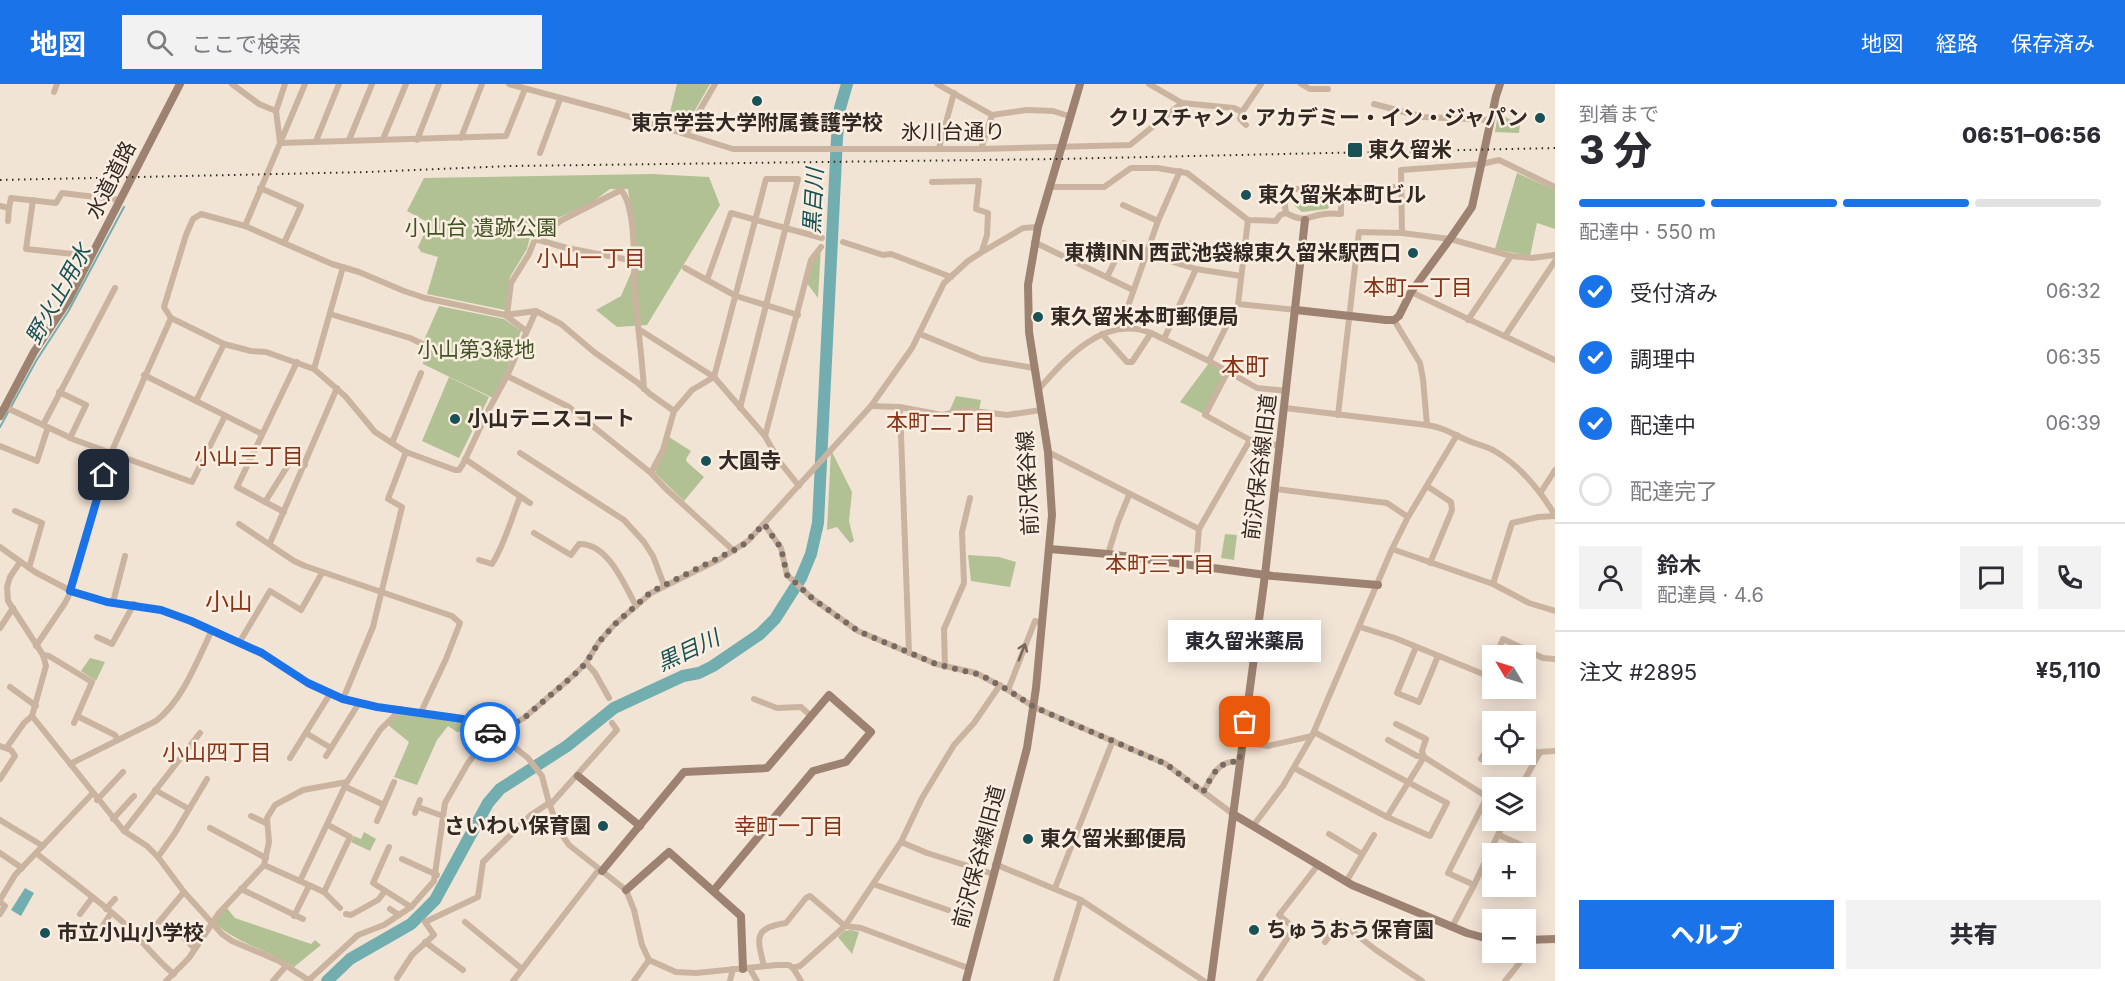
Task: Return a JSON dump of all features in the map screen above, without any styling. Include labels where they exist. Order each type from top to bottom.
[{"type":"street","points":[[54,92],[57,84]]},
{"type":"street","name":"水道道路","points":[[0,416],[34,352],[62,312],[180,84]]},
{"type":"street","points":[[232,84],[259,104],[276,111]]},
{"type":"street","points":[[280,143],[276,111],[285,84]]},
{"type":"street","points":[[244,226],[305,84]]},
{"type":"street","points":[[316,141],[339,84]]},
{"type":"street","points":[[349,140],[372,84]]},
{"type":"street","points":[[383,139],[406,84]]},
{"type":"street","points":[[417,140],[439,84]]},
{"type":"street","points":[[461,138],[482,84]]},
{"type":"street","name":"氷川台通り","points":[[509,84],[733,149],[981,149],[1130,146],[1182,103]]},
{"type":"street","points":[[686,134],[715,84]]},
{"type":"street","points":[[937,84],[992,115],[1026,110],[1053,111],[1069,116]]},
{"type":"street","name":"前沢保谷線","points":[[1080,84],[1034,242],[1027,300],[1029,332],[1048,452],[1052,515],[1050,549],[1108,554],[1265,575],[1378,585]]},
{"type":"street","points":[[1149,84],[1182,103],[1234,108],[1242,112]]},
{"type":"street","points":[[1246,125],[1240,118],[1242,112],[1261,84]]},
{"type":"street","points":[[1301,84],[1310,89],[1328,89]]},
{"type":"street","points":[[1248,220],[1238,304],[1394,320],[1399,316],[1411,292],[1472,207],[1500,84]]},
{"type":"street","points":[[280,143],[506,136],[525,89]]},
{"type":"street","points":[[939,148],[954,93]]},
{"type":"street","points":[[540,153],[560,99]]},
{"type":"street","points":[[1374,104],[1423,117],[1491,120]]},
{"type":"street","points":[[981,149],[992,115]]},
{"type":"street","points":[[1402,232],[1401,170],[1482,164],[1499,160],[1555,186]]},
{"type":"street","points":[[1049,187],[1104,187],[1131,168],[1158,168],[1186,173],[1248,220],[1275,221],[1286,213]]},
{"type":"street","points":[[1120,329],[1158,221],[1180,171]]},
{"type":"street","points":[[651,472],[663,450],[674,411],[692,390],[714,377],[766,178],[798,179],[740,408]]},
{"type":"street","points":[[932,182],[979,181],[976,209],[988,213],[987,235],[982,252]]},
{"type":"street","points":[[1286,213],[1285,195],[1290,189],[1401,187]]},
{"type":"street","points":[[261,188],[301,206],[284,243]]},
{"type":"street","points":[[1286,213],[1305,219],[1323,214],[1341,214],[1341,189]]},
{"type":"street","points":[[506,315],[511,283],[530,254],[535,239],[562,220],[621,190],[628,204],[635,261],[635,290],[644,389]]},
{"type":"street","points":[[8,221],[11,198],[56,203],[62,193],[121,200]]},
{"type":"street","points":[[33,200],[26,249],[92,256]]},
{"type":"street","points":[[1123,205],[1158,221]]},
{"type":"street","points":[[0,206],[9,208]]},
{"type":"street","points":[[707,280],[730,213],[822,238]]},
{"type":"street","points":[[536,311],[507,376],[461,467],[455,470],[406,452],[375,432],[337,388],[314,369],[266,352],[251,351],[224,344],[171,318],[164,307],[193,219],[201,214],[244,226],[332,264],[425,298],[506,315],[536,311],[561,324],[594,352],[674,411]]},
{"type":"street","name":"前沢保谷線旧道","points":[[1265,575],[1286,408],[1305,219]]},
{"type":"street","points":[[32,716],[123,831],[147,846],[158,857],[211,923],[228,939],[286,966],[309,980],[358,935],[384,925],[411,907],[424,894],[437,875],[445,803],[459,777],[495,734],[524,718],[586,663],[606,634],[651,592],[734,551],[748,541],[870,406],[896,372],[920,334],[944,283],[968,261],[982,252],[1023,228],[1038,227]]},
{"type":"street","points":[[1338,415],[1359,232],[1402,232],[1450,240],[1511,256],[1532,258],[1555,255]]},
{"type":"street","points":[[535,239],[567,248],[635,261]]},
{"type":"street","points":[[843,242],[883,255],[891,254],[951,277]]},
{"type":"street","points":[[1034,242],[1133,290]]},
{"type":"street","points":[[1107,277],[1124,243]]},
{"type":"street","points":[[1180,264],[1189,243]]},
{"type":"street","points":[[765,436],[811,260],[821,247]]},
{"type":"street","points":[[1147,254],[1196,269],[1241,276]]},
{"type":"street","points":[[1468,320],[1511,256]]},
{"type":"street","points":[[1505,336],[1555,261]]},
{"type":"street","points":[[314,369],[343,267]]},
{"type":"street","points":[[685,268],[736,296],[798,315]]},
{"type":"street","points":[[1164,339],[1196,269]]},
{"type":"street","points":[[0,446],[37,461],[45,426],[59,393],[115,288]]},
{"type":"street","points":[[1411,292],[1555,360]]},
{"type":"street","points":[[330,314],[410,338],[429,347]]},
{"type":"street","points":[[506,315],[526,331]]},
{"type":"street","points":[[36,646],[65,603],[70,591],[111,453],[171,318]]},
{"type":"street","points":[[1394,320],[1420,363],[1427,425]]},
{"type":"street","points":[[1209,360],[1226,327]]},
{"type":"street","points":[[1038,391],[1055,370],[1085,343],[1102,334],[1120,329],[1142,329],[1209,360],[1257,388],[1287,391]]},
{"type":"street","points":[[640,330],[714,377],[765,436],[799,486]]},
{"type":"street","points":[[1102,334],[1127,362],[1132,362],[1151,333]]},
{"type":"street","points":[[920,334],[981,359],[1034,368]]},
{"type":"street","points":[[196,401],[224,344]]},
{"type":"street","points":[[284,512],[237,488],[297,362]]},
{"type":"street","points":[[1228,371],[1205,415],[1250,440],[1281,446]]},
{"type":"street","points":[[392,443],[421,373]]},
{"type":"street","points":[[144,375],[262,434]]},
{"type":"street","points":[[507,376],[569,407],[651,472],[665,488],[734,551]]},
{"type":"street","points":[[270,543],[337,388]]},
{"type":"street","points":[[59,393],[86,405],[70,438]]},
{"type":"street","points":[[870,406],[900,407],[942,415],[965,410],[1007,415],[1041,410]]},
{"type":"street","points":[[5,407],[70,438],[192,482],[225,416]]},
{"type":"street","points":[[900,407],[909,653]]},
{"type":"street","points":[[1286,408],[1427,425],[1448,430],[1494,451],[1522,471],[1541,492],[1555,515],[1512,523],[1493,584]]},
{"type":"street","points":[[1253,826],[1276,797],[1313,734],[1392,549],[1408,517],[1457,435]]},
{"type":"street","points":[[1196,565],[1199,529],[1250,440]]},
{"type":"street","points":[[343,699],[368,643],[382,593],[402,507],[388,499],[406,452]]},
{"type":"street","points":[[1048,452],[1199,529]]},
{"type":"street","points":[[520,453],[624,520],[653,556],[664,585]]},
{"type":"street","points":[[265,502],[292,459],[305,465]]},
{"type":"street","points":[[465,459],[530,503]]},
{"type":"street","points":[[1541,492],[1555,470]]},
{"type":"street","points":[[1427,486],[1451,502],[1452,510],[1430,562]]},
{"type":"street","points":[[1276,489],[1387,503],[1408,517]]},
{"type":"street","points":[[1108,554],[1129,495]]},
{"type":"street","points":[[479,560],[492,564],[500,551],[520,497]]},
{"type":"street","points":[[945,667],[943,633],[964,583],[962,532],[970,498]]},
{"type":"street","points":[[15,511],[42,523],[29,568]]},
{"type":"street","points":[[239,524],[294,561],[322,573],[452,616],[460,623],[421,712]]},
{"type":"street","points":[[764,524],[781,548],[787,575],[805,592],[858,631],[945,667],[976,673],[1034,707],[1172,767],[1233,814],[1346,882],[1482,938]]},
{"type":"street","points":[[534,533],[571,555],[579,544],[602,554],[616,568],[636,606]]},
{"type":"street","points":[[0,547],[29,568],[70,591],[87,597],[134,604],[175,614],[262,653],[308,683],[343,699],[463,719],[495,734],[529,759],[542,776],[549,804],[560,832],[569,845],[626,890],[634,910],[642,945],[649,960],[676,972],[696,973],[789,965],[801,981]]},
{"type":"street","name":"前沢保谷線旧道","points":[[966,981],[1027,748],[1034,707],[1050,549]]},
{"type":"street","points":[[1392,549],[1493,584],[1529,603],[1555,611]]},
{"type":"street","points":[[113,602],[125,556]]},
{"type":"street","points":[[0,779],[15,756],[11,750],[3,746],[32,716],[46,666],[43,655],[8,601],[7,587],[10,577],[20,562]]},
{"type":"street","points":[[239,643],[270,591],[301,610],[322,573]]},
{"type":"street","points":[[1210,981],[1265,575]]},
{"type":"street","points":[[97,637],[112,644],[134,604]]},
{"type":"street","points":[[0,628],[13,608]]},
{"type":"street","points":[[1008,690],[1035,621],[1042,623]]},
{"type":"street","points":[[1360,627],[1395,638],[1482,674]]},
{"type":"street","points":[[70,764],[166,714],[176,700],[212,630]]},
{"type":"street","points":[[1501,645],[1503,639],[1516,645]]},
{"type":"street","points":[[1416,647],[1397,693],[1419,702],[1438,656]]},
{"type":"street","points":[[43,655],[49,656],[92,682],[76,719],[115,735],[118,740]]},
{"type":"street","points":[[1536,655],[1555,659]]},
{"type":"street","points":[[586,663],[595,673],[609,698]]},
{"type":"street","points":[[793,968],[800,966],[845,926],[901,842],[922,798],[954,745],[974,723],[1000,685]]},
{"type":"street","points":[[10,687],[36,706]]},
{"type":"street","points":[[290,758],[330,694]]},
{"type":"street","points":[[513,981],[597,872],[602,871],[684,772],[767,768],[829,695],[871,732],[846,762],[813,771],[714,890]]},
{"type":"street","points":[[754,699],[777,708],[801,707],[811,716]]},
{"type":"street","points":[[326,756],[358,703]]},
{"type":"street","points":[[300,881],[341,793],[380,730],[401,709]]},
{"type":"street","points":[[397,978],[412,955],[434,934],[425,922],[478,897],[483,862],[531,815],[549,804],[578,776],[617,730],[612,723]]},
{"type":"street","points":[[1396,724],[1426,739],[1422,751],[1424,757],[1433,765],[1482,792]]},
{"type":"street","points":[[123,831],[200,733]]},
{"type":"street","points":[[306,733],[331,748]]},
{"type":"street","points":[[1242,741],[1268,746],[1313,734],[1447,803],[1430,836],[1294,768]]},
{"type":"street","points":[[1054,888],[1113,740]]},
{"type":"street","points":[[1388,740],[1417,756],[1424,757]]},
{"type":"street","points":[[1526,777],[1540,752],[1555,751]]},
{"type":"street","points":[[1388,817],[1407,781],[1424,757]]},
{"type":"street","points":[[1203,792],[1217,768],[1232,761],[1239,762]]},
{"type":"street","points":[[98,800],[123,772]]},
{"type":"street","points":[[578,776],[640,826]]},
{"type":"street","points":[[158,857],[207,779]]},
{"type":"street","points":[[376,821],[394,782]]},
{"type":"street","points":[[166,981],[195,948],[211,923],[265,861],[269,842],[266,823],[275,805],[303,790],[347,784],[384,805]]},
{"type":"street","points":[[155,790],[189,809]]},
{"type":"street","points":[[0,914],[5,906],[0,901],[3,888],[92,794]]},
{"type":"street","points":[[113,819],[134,796]]},
{"type":"street","points":[[418,807],[442,816]]},
{"type":"street","points":[[1474,885],[1448,873],[1482,812]]},
{"type":"street","points":[[251,816],[266,823]]},
{"type":"street","points":[[0,820],[43,846]]},
{"type":"street","points":[[324,892],[350,837],[328,825]]},
{"type":"street","points":[[210,828],[300,881],[324,892],[340,908]]},
{"type":"street","points":[[1452,927],[1501,831]]},
{"type":"street","points":[[1329,834],[1362,854]]},
{"type":"street","points":[[1346,882],[1374,835]]},
{"type":"street","points":[[1499,835],[1517,843]]},
{"type":"street","points":[[901,842],[927,853],[993,874]]},
{"type":"street","points":[[389,847],[373,883],[411,907]]},
{"type":"street","points":[[626,890],[669,852],[714,890],[741,916],[742,969],[730,981]]},
{"type":"street","points":[[0,853],[22,867]]},
{"type":"street","points":[[36,853],[143,941],[161,964],[174,974]]},
{"type":"street","points":[[402,860],[437,875]]},
{"type":"street","points":[[995,864],[1081,900],[1204,981]]},
{"type":"street","points":[[1258,981],[1294,928],[1279,915],[1318,865]]},
{"type":"street","points":[[873,884],[948,910]]},
{"type":"street","points":[[294,916],[309,886]]},
{"type":"street","points":[[241,889],[303,919]]},
{"type":"street","points":[[346,914],[351,915],[378,900],[385,891]]},
{"type":"street","points":[[143,941],[184,892]]},
{"type":"street","points":[[764,966],[757,940],[760,932],[770,925],[786,923],[810,896],[845,926],[861,928],[968,968]]},
{"type":"street","points":[[80,914],[92,898]]},
{"type":"street","points":[[102,927],[115,899]]},
{"type":"street","points":[[1056,981],[1081,900]]},
{"type":"street","points":[[390,909],[399,915]]},
{"type":"street","points":[[465,922],[522,969]]},
{"type":"street","points":[[1325,942],[1340,922],[1422,981]]},
{"type":"street","points":[[181,935],[195,948]]},
{"type":"street","points":[[1536,940],[1555,939]]},
{"type":"street","points":[[425,942],[463,970]]},
{"type":"street","points":[[634,981],[649,960]]},
{"type":"street","points":[[1505,981],[1518,963]]},
{"type":"street","points":[[273,981],[286,966]]},
{"type":"street","points":[[742,969],[757,981]]},
{"type":"street","points":[[694,981],[696,973]]},
{"type":"green space","points":[[677,84],[710,84],[683,131],[668,120]]},
{"type":"green space","points":[[1498,113],[1520,125],[1519,133],[1495,132]]},
{"type":"green space","points":[[1517,173],[1555,190],[1555,229],[1537,223],[1530,256],[1495,249]]},
{"type":"green space","name":"小山台 遺跡公園","points":[[652,174],[709,177],[720,205],[647,325],[617,327],[596,310],[621,296],[637,259],[628,189],[610,189],[590,204],[555,219],[530,237],[527,249],[510,277],[505,310],[427,294],[438,257],[421,252],[418,247],[429,223],[407,211],[424,178]]},
{"type":"green space","points":[[1322,195],[1330,198],[1332,204],[1327,209],[1302,212],[1294,205],[1297,201],[1316,200]]},
{"type":"green space","points":[[821,247],[818,298],[806,282],[811,260]]},
{"type":"green space","name":"小山第3緑地","points":[[439,306],[504,319],[521,331],[505,375],[493,398],[423,364],[424,340]]},
{"type":"green space","points":[[1209,363],[1228,372],[1204,414],[1180,402]]},
{"type":"green space","name":"小山テニスコート","points":[[449,377],[489,397],[459,458],[422,441]]},
{"type":"green space","points":[[956,396],[981,400],[979,410],[949,412]]},
{"type":"green space","points":[[669,437],[691,451],[686,459],[687,462],[704,477],[684,501],[655,473]]},
{"type":"green space","points":[[831,450],[852,492],[849,521],[854,541],[850,543],[837,527],[827,530]]},
{"type":"green space","points":[[1225,534],[1237,535],[1234,560],[1221,558]]},
{"type":"green space","points":[[968,555],[999,557],[1016,562],[1010,587],[971,581]]},
{"type":"green space","points":[[90,658],[105,662],[96,681],[81,671]]},
{"type":"green space","points":[[402,711],[462,721],[479,729],[472,734],[457,732],[448,726],[437,740],[417,785],[394,777],[409,742],[388,725]]},
{"type":"green space","points":[[364,832],[376,839],[370,851],[351,842],[354,836],[361,839]]},
{"type":"green space","points":[[226,907],[235,918],[311,944],[315,940],[321,945],[294,967],[243,942],[215,923]]},
{"type":"green space","points":[[844,931],[859,932],[852,954],[838,937]]},
{"type":"water","points":[[25,888],[34,893],[21,916],[11,910]]},
{"type":"waterway","name":"黒目川","points":[[327,981],[350,959],[411,924],[435,900],[488,803],[500,789],[567,746],[614,708],[683,676],[699,673],[713,666],[760,634],[775,619],[801,578],[811,554],[818,523],[837,138],[840,108],[847,84]]},
{"type":"waterway","name":"野火止用水","points":[[0,427],[36,361],[69,310],[124,207]]},
{"type":"railway","points":[[0,180],[369,172],[509,166],[1057,159],[1555,148]]},
{"type":"way so far","points":[[490,732],[499,735],[506,728],[524,718],[574,675],[586,663],[599,642],[614,625],[651,592],[742,546],[764,524],[781,548],[787,575],[833,615],[858,631],[936,664],[981,675],[1034,707],[1172,767],[1203,792],[1217,768],[1232,761],[1239,762],[1245,722]]},
{"type":"place","name":"東京学芸大学附属養護学校","points":[[757,101]]},
{"type":"place","name":"クリスチャン・アカデミー・イン・ジャパン","points":[[1540,118]]},
{"type":"place","name":"東久留米","points":[[1355,150]]},
{"type":"place","name":"東久留米本町ビル","points":[[1246,195]]},
{"type":"place","name":"東横INN 西武池袋線東久留米駅西口","points":[[1413,253]]},
{"type":"place","name":"東久留米本町郵便局","points":[[1038,317]]},
{"type":"place","name":"小山テニスコート","points":[[455,419]]},
{"type":"place","name":"大圓寺","points":[[706,461]]},
{"type":"place","name":"東久留米薬局","points":[[1245,722]]},
{"type":"place","name":"さいわい保育園","points":[[603,826]]},
{"type":"place","name":"東久留米郵便局","points":[[1028,839]]},
{"type":"place","name":"ちゅうおう保育園","points":[[1254,930]]},
{"type":"place","name":"市立小山小学校","points":[[45,933]]},
{"type":"district","name":"小山一丁目","points":[[591,258]]},
{"type":"district","name":"本町一丁目","points":[[1418,287]]},
{"type":"district","name":"本町","points":[[1245,367]]},
{"type":"district","name":"本町二丁目","points":[[941,422]]},
{"type":"district","name":"小山三丁目","points":[[249,456]]},
{"type":"district","name":"本町三丁目","points":[[1160,564]]},
{"type":"district","name":"小山","points":[[229,602]]},
{"type":"district","name":"小山四丁目","points":[[217,752]]},
{"type":"district","name":"幸町一丁目","points":[[789,826]]},
{"type":"route","points":[[104,475],[79,567],[70,591],[107,602],[134,604],[175,614],[262,653],[308,683],[343,699],[377,707],[463,719],[490,732]]}]
